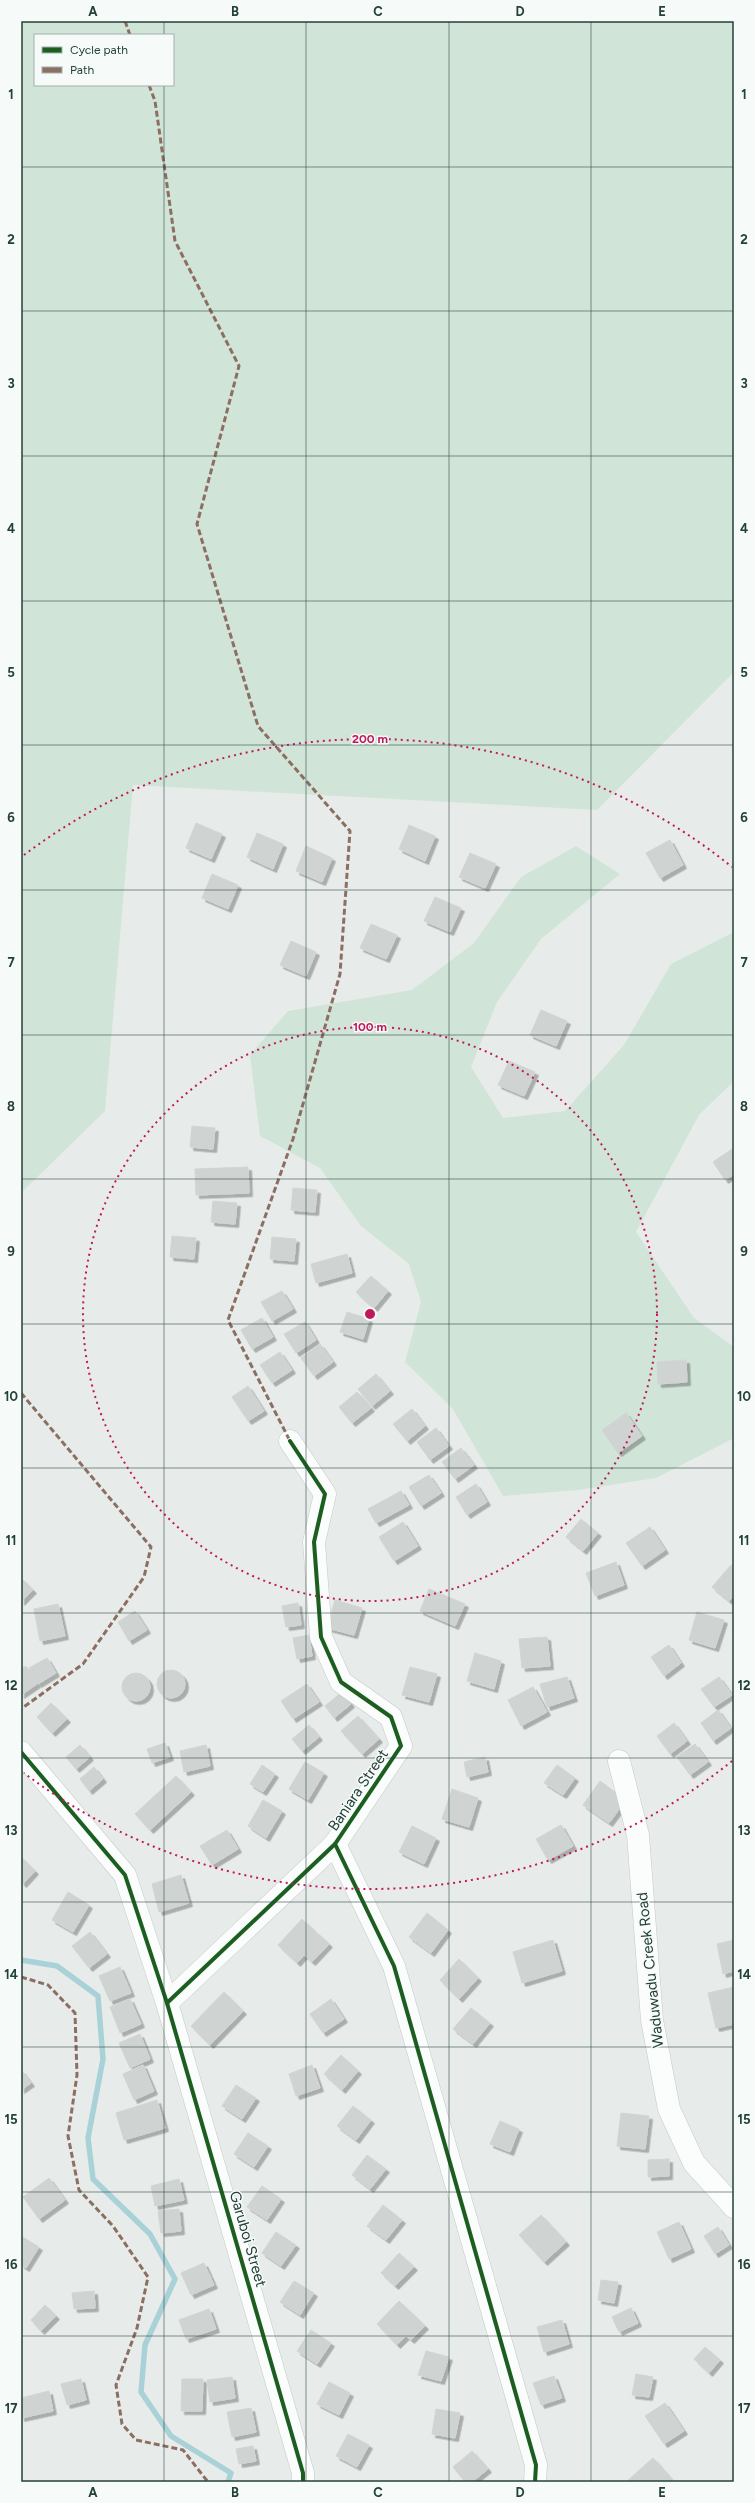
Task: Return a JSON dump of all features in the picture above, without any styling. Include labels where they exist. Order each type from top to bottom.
[{"type":"street","name":"Baniara Street","points":[[167,2003],[336,1844],[401,1746],[391,1717],[341,1682],[321,1637],[314,1542],[325,1494],[290,1441]]},
{"type":"street","name":"Garuboi Street","points":[[21,1752],[125,1875],[167,2003],[303,2473],[303,2482]]},
{"type":"street","name":"Waduwadu Creek Road","points":[[619,1761],[638,1835],[652,2020],[669,2109],[694,2163],[734,2207]]},
{"type":"street","points":[[336,1844],[394,1966],[536,2465],[535,2482]]},
{"type":"green space","points":[[21,21],[734,21],[734,672],[597,810],[133,785],[105,1111],[21,1193]]},
{"type":"green space","points":[[576,846],[620,874],[541,939],[497,1002],[471,1067],[503,1118],[565,1111],[624,1045],[671,964],[734,932],[734,1081],[699,1115],[636,1232],[694,1318],[734,1347],[734,1438],[656,1478],[578,1490],[503,1496],[453,1409],[405,1362],[421,1302],[409,1264],[361,1226],[320,1168],[260,1136],[250,1055],[288,1011],[412,990],[474,943],[521,877]]},
{"type":"building","points":[[196,823],[222,834],[211,859],[186,848]]},
{"type":"building","points":[[409,825],[435,836],[425,861],[399,849]]},
{"type":"building","points":[[257,833],[283,844],[273,869],[247,857]]},
{"type":"building","points":[[670,840],[683,865],[660,878],[646,853]]},
{"type":"building","points":[[306,846],[332,858],[322,882],[296,871]]},
{"type":"building","points":[[470,853],[496,864],[485,888],[459,877]]},
{"type":"building","points":[[212,874],[238,885],[228,909],[202,898]]},
{"type":"building","points":[[435,897],[461,908],[450,932],[424,921]]},
{"type":"building","points":[[371,924],[397,935],[386,959],[360,948]]},
{"type":"building","points":[[291,941],[316,952],[306,976],[280,965]]},
{"type":"building","points":[[541,1010],[567,1021],[556,1046],[530,1035]]},
{"type":"building","points":[[509,1061],[535,1072],[524,1096],[498,1085]]},
{"type":"building","points":[[192,1126],[215,1128],[213,1149],[190,1147]]},
{"type":"building","points":[[732,1149],[734,1153],[734,1174],[725,1180],[713,1162]]},
{"type":"building","points":[[248,1167],[249,1193],[196,1195],[195,1169]]},
{"type":"building","points":[[293,1188],[317,1190],[315,1212],[291,1210]]},
{"type":"building","points":[[213,1201],[237,1203],[235,1224],[211,1222]]},
{"type":"building","points":[[172,1236],[196,1238],[194,1259],[170,1257]]},
{"type":"building","points":[[272,1237],[296,1239],[294,1261],[270,1259]]},
{"type":"building","points":[[347,1254],[352,1273],[316,1283],[311,1264]]},
{"type":"building","points":[[371,1276],[388,1291],[374,1308],[356,1292]]},
{"type":"building","points":[[282,1291],[293,1309],[272,1321],[261,1302]]},
{"type":"building","points":[[347,1312],[369,1319],[363,1339],[340,1332]]},
{"type":"building","points":[[262,1318],[273,1337],[252,1349],[241,1330]]},
{"type":"building","points":[[305,1322],[316,1340],[296,1353],[284,1334]]},
{"type":"building","points":[[320,1344],[333,1362],[314,1376],[301,1358]]},
{"type":"building","points":[[280,1352],[292,1370],[272,1383],[260,1365]]},
{"type":"building","points":[[686,1360],[687,1382],[658,1384],[657,1362]]},
{"type":"building","points":[[376,1374],[390,1391],[372,1406],[358,1389]]},
{"type":"building","points":[[248,1386],[264,1411],[248,1421],[232,1397]]},
{"type":"building","points":[[357,1392],[371,1408],[352,1423],[339,1407]]},
{"type":"building","points":[[412,1409],[425,1426],[407,1441],[393,1424]]},
{"type":"building","points":[[626,1413],[642,1436],[618,1453],[602,1430]]},
{"type":"building","points":[[436,1428],[449,1446],[430,1460],[417,1442]]},
{"type":"building","points":[[461,1448],[474,1465],[455,1479],[442,1462]]},
{"type":"building","points":[[429,1475],[441,1493],[421,1506],[409,1487]]},
{"type":"building","points":[[476,1484],[487,1502],[467,1515],[456,1497]]},
{"type":"building","points":[[401,1491],[409,1505],[376,1523],[368,1509]]},
{"type":"building","points":[[581,1519],[598,1533],[583,1551],[566,1537]]},
{"type":"building","points":[[403,1522],[418,1546],[394,1561],[379,1537]]},
{"type":"building","points":[[650,1527],[665,1550],[642,1566],[626,1543]]},
{"type":"building","points":[[616,1562],[624,1585],[595,1596],[586,1573]]},
{"type":"building","points":[[731,1565],[734,1567],[734,1595],[729,1601],[712,1587]]},
{"type":"building","points":[[21,1578],[33,1590],[21,1602]]},
{"type":"building","points":[[429,1589],[465,1604],[455,1626],[420,1611]]},
{"type":"building","points":[[335,1600],[362,1608],[354,1635],[327,1628]]},
{"type":"building","points":[[298,1603],[301,1625],[286,1627],[282,1606]]},
{"type":"building","points":[[58,1604],[65,1636],[40,1641],[34,1609]]},
{"type":"building","points":[[135,1611],[147,1630],[129,1641],[118,1622]]},
{"type":"building","points":[[697,1612],[724,1620],[715,1648],[689,1640]]},
{"type":"building","points":[[309,1635],[312,1656],[297,1659],[293,1638]]},
{"type":"building","points":[[547,1637],[550,1666],[522,1668],[519,1639]]},
{"type":"building","points":[[669,1645],[681,1663],[664,1676],[651,1657]]},
{"type":"building","points":[[475,1653],[501,1661],[494,1689],[467,1681]]},
{"type":"building","points":[[47,1658],[56,1673],[38,1684],[29,1668]]},
{"type":"building","points":[[26,1666],[37,1684],[21,1695],[21,1669]]},
{"type":"building","points":[[410,1667],[437,1674],[429,1702],[402,1695]]},
{"type":"building","points":[[171,1670],[181,1674],[185,1684],[181,1694],[171,1698],[161,1694],[157,1684],[161,1674]]},
{"type":"building","points":[[136,1673],[146,1677],[150,1687],[146,1697],[136,1701],[126,1697],[122,1687],[126,1677]]},
{"type":"building","points":[[567,1677],[574,1698],[547,1707],[540,1684]]},
{"type":"building","points":[[719,1677],[732,1695],[714,1707],[701,1689]]},
{"type":"building","points":[[307,1684],[319,1702],[293,1719],[281,1701]]},
{"type":"building","points":[[533,1687],[547,1712],[521,1726],[508,1700]]},
{"type":"building","points":[[342,1692],[351,1704],[334,1718],[325,1706]]},
{"type":"building","points":[[51,1703],[67,1719],[52,1733],[37,1717]]},
{"type":"building","points":[[718,1710],[731,1728],[713,1741],[701,1723]]},
{"type":"building","points":[[358,1716],[379,1739],[362,1754],[341,1731]]},
{"type":"building","points":[[674,1723],[687,1741],[670,1754],[657,1736]]},
{"type":"building","points":[[309,1725],[319,1737],[302,1751],[292,1739]]},
{"type":"building","points":[[165,1743],[170,1757],[152,1763],[147,1749]]},
{"type":"building","points":[[695,1744],[708,1762],[690,1775],[677,1757]]},
{"type":"building","points":[[80,1745],[90,1757],[76,1769],[66,1757]]},
{"type":"building","points":[[206,1745],[210,1766],[184,1772],[180,1751]]},
{"type":"building","points":[[485,1757],[488,1772],[467,1777],[464,1762]]},
{"type":"building","points":[[305,1762],[324,1773],[308,1800],[289,1789]]},
{"type":"building","points":[[262,1765],[275,1774],[263,1792],[250,1784]]},
{"type":"building","points":[[557,1765],[575,1778],[563,1795],[544,1783]]},
{"type":"building","points":[[94,1767],[103,1779],[89,1791],[80,1779]]},
{"type":"building","points":[[176,1776],[191,1792],[150,1830],[135,1814]]},
{"type":"building","points":[[600,1781],[626,1800],[609,1823],[583,1805]]},
{"type":"building","points":[[452,1789],[478,1798],[469,1827],[442,1819]]},
{"type":"building","points":[[263,1800],[282,1811],[266,1838],[248,1826]]},
{"type":"building","points":[[561,1825],[573,1846],[548,1860],[536,1839]]},
{"type":"building","points":[[412,1826],[436,1838],[424,1864],[399,1852]]},
{"type":"building","points":[[227,1830],[238,1849],[212,1865],[200,1846]]},
{"type":"building","points":[[21,1857],[35,1871],[23,1884],[21,1882]]},
{"type":"building","points":[[181,1875],[189,1903],[159,1912],[152,1884]]},
{"type":"building","points":[[68,1892],[89,1905],[73,1932],[52,1920]]},
{"type":"building","points":[[427,1913],[448,1930],[431,1953],[409,1937]]},
{"type":"building","points":[[302,1919],[329,1944],[312,1962],[304,1955],[297,1963],[278,1945]]},
{"type":"building","points":[[90,1932],[107,1954],[89,1968],[72,1946]]},
{"type":"building","points":[[553,1940],[562,1971],[522,1983],[513,1952]]},
{"type":"building","points":[[734,1940],[734,1971],[723,1974],[717,1944]]},
{"type":"building","points":[[459,1959],[478,1978],[459,1999],[440,1980]]},
{"type":"building","points":[[120,1967],[131,1993],[110,2001],[99,1976]]},
{"type":"building","points":[[734,1987],[734,2024],[716,2028],[708,1993]]},
{"type":"building","points":[[224,1992],[243,2011],[210,2045],[191,2026]]},
{"type":"building","points":[[130,1999],[141,2024],[120,2033],[110,2007]]},
{"type":"building","points":[[331,1999],[344,2019],[323,2033],[310,2014]]},
{"type":"building","points":[[471,2008],[490,2023],[473,2044],[453,2029]]},
{"type":"building","points":[[140,2034],[150,2059],[130,2068],[119,2043]]},
{"type":"building","points":[[341,2055],[358,2071],[342,2090],[324,2074]]},
{"type":"building","points":[[143,2065],[154,2091],[134,2100],[123,2074]]},
{"type":"building","points":[[312,2065],[320,2088],[296,2096],[289,2074]]},
{"type":"building","points":[[21,2070],[31,2083],[21,2090]]},
{"type":"building","points":[[236,2085],[256,2098],[242,2119],[222,2106]]},
{"type":"building","points":[[157,2100],[165,2128],[124,2140],[116,2113]]},
{"type":"building","points":[[353,2106],[371,2120],[356,2140],[337,2126]]},
{"type":"building","points":[[621,2113],[649,2116],[645,2149],[617,2146]]},
{"type":"building","points":[[500,2121],[519,2129],[510,2152],[490,2144]]},
{"type":"building","points":[[248,2133],[268,2146],[254,2167],[234,2154]]},
{"type":"building","points":[[367,2155],[386,2169],[370,2189],[352,2175]]},
{"type":"building","points":[[669,2159],[669,2176],[648,2177],[648,2160]]},
{"type":"building","points":[[49,2178],[65,2200],[39,2219],[23,2197]]},
{"type":"building","points":[[179,2179],[184,2200],[155,2206],[151,2186]]},
{"type":"building","points":[[262,2186],[281,2199],[267,2220],[247,2207]]},
{"type":"building","points":[[383,2205],[402,2220],[386,2240],[367,2226]]},
{"type":"building","points":[[179,2209],[181,2231],[161,2233],[158,2211]]},
{"type":"building","points":[[541,2215],[566,2242],[544,2262],[519,2235]]},
{"type":"building","points":[[679,2222],[691,2249],[669,2259],[657,2232]]},
{"type":"building","points":[[718,2227],[729,2245],[715,2254],[704,2236]]},
{"type":"building","points":[[276,2232],[296,2245],[281,2266],[262,2253]]},
{"type":"building","points":[[21,2236],[39,2247],[26,2268],[21,2265]]},
{"type":"building","points":[[399,2253],[414,2267],[395,2286],[381,2273]]},
{"type":"building","points":[[204,2263],[214,2285],[191,2295],[181,2273]]},
{"type":"building","points":[[601,2280],[618,2282],[614,2303],[598,2300]]},
{"type":"building","points":[[294,2281],[314,2293],[300,2315],[280,2302]]},
{"type":"building","points":[[94,2291],[95,2308],[74,2309],[72,2293]]},
{"type":"building","points":[[399,2301],[425,2326],[411,2340],[406,2336],[397,2345],[377,2324]]},
{"type":"building","points":[[45,2305],[56,2316],[41,2331],[31,2320]]},
{"type":"building","points":[[631,2308],[638,2323],[619,2332],[612,2317]]},
{"type":"building","points":[[209,2309],[216,2329],[186,2339],[179,2320]]},
{"type":"building","points":[[562,2320],[569,2344],[544,2352],[537,2327]]},
{"type":"building","points":[[311,2330],[331,2343],[317,2364],[297,2351]]},
{"type":"building","points":[[705,2347],[720,2360],[709,2373],[694,2359]]},
{"type":"building","points":[[426,2351],[449,2357],[441,2381],[418,2375]]},
{"type":"building","points":[[636,2374],[653,2377],[649,2397],[632,2395]]},
{"type":"building","points":[[554,2376],[562,2398],[541,2405],[533,2383]]},
{"type":"building","points":[[232,2377],[235,2398],[210,2402],[207,2380]]},
{"type":"building","points":[[81,2379],[86,2400],[67,2405],[61,2384]]},
{"type":"building","points":[[182,2379],[203,2379],[202,2411],[181,2411]]},
{"type":"building","points":[[329,2382],[350,2393],[339,2415],[317,2404]]},
{"type":"building","points":[[49,2391],[53,2411],[21,2418],[21,2398]]},
{"type":"building","points":[[665,2403],[684,2431],[664,2444],[645,2416]]},
{"type":"building","points":[[251,2408],[256,2432],[232,2437],[227,2412]]},
{"type":"building","points":[[436,2409],[460,2413],[455,2438],[432,2434]]},
{"type":"building","points":[[348,2434],[369,2445],[357,2467],[336,2456]]},
{"type":"building","points":[[253,2446],[256,2461],[239,2464],[236,2449]]},
{"type":"building","points":[[472,2451],[488,2469],[472,2482],[465,2482],[453,2467]]},
{"type":"building","points":[[653,2458],[674,2482],[626,2482]]},
{"type":"waterway","points":[[21,1960],[57,1966],[98,1996],[103,2059],[88,2138],[93,2179],[150,2234],[175,2279],[145,2345],[141,2392],[171,2436],[231,2473],[228,2482]]},
{"type":"marked path","points":[[125,21],[130,34]]},
{"type":"marked path","points":[[149,86],[155,101],[175,241],[239,366],[197,524],[258,726],[350,831],[340,974],[293,1139],[228,1320],[290,1441]]},
{"type":"marked path","points":[[21,1393],[151,1547],[144,1577],[83,1664],[21,1709]]},
{"type":"marked path","points":[[21,1977],[48,1985],[75,2013],[77,2075],[68,2136],[79,2190],[113,2226],[148,2277],[137,2328],[116,2385],[122,2424],[136,2440],[183,2450],[208,2482]]},
{"type":"cycle path","points":[[167,2003],[335,1844],[401,1746],[391,1717],[341,1682],[321,1637],[314,1542],[325,1494],[290,1441]]},
{"type":"cycle path","points":[[21,1752],[125,1875],[167,2003],[303,2473],[303,2482]]},
{"type":"cycle path","points":[[335,1844],[394,1966],[536,2465],[535,2482]]}]
